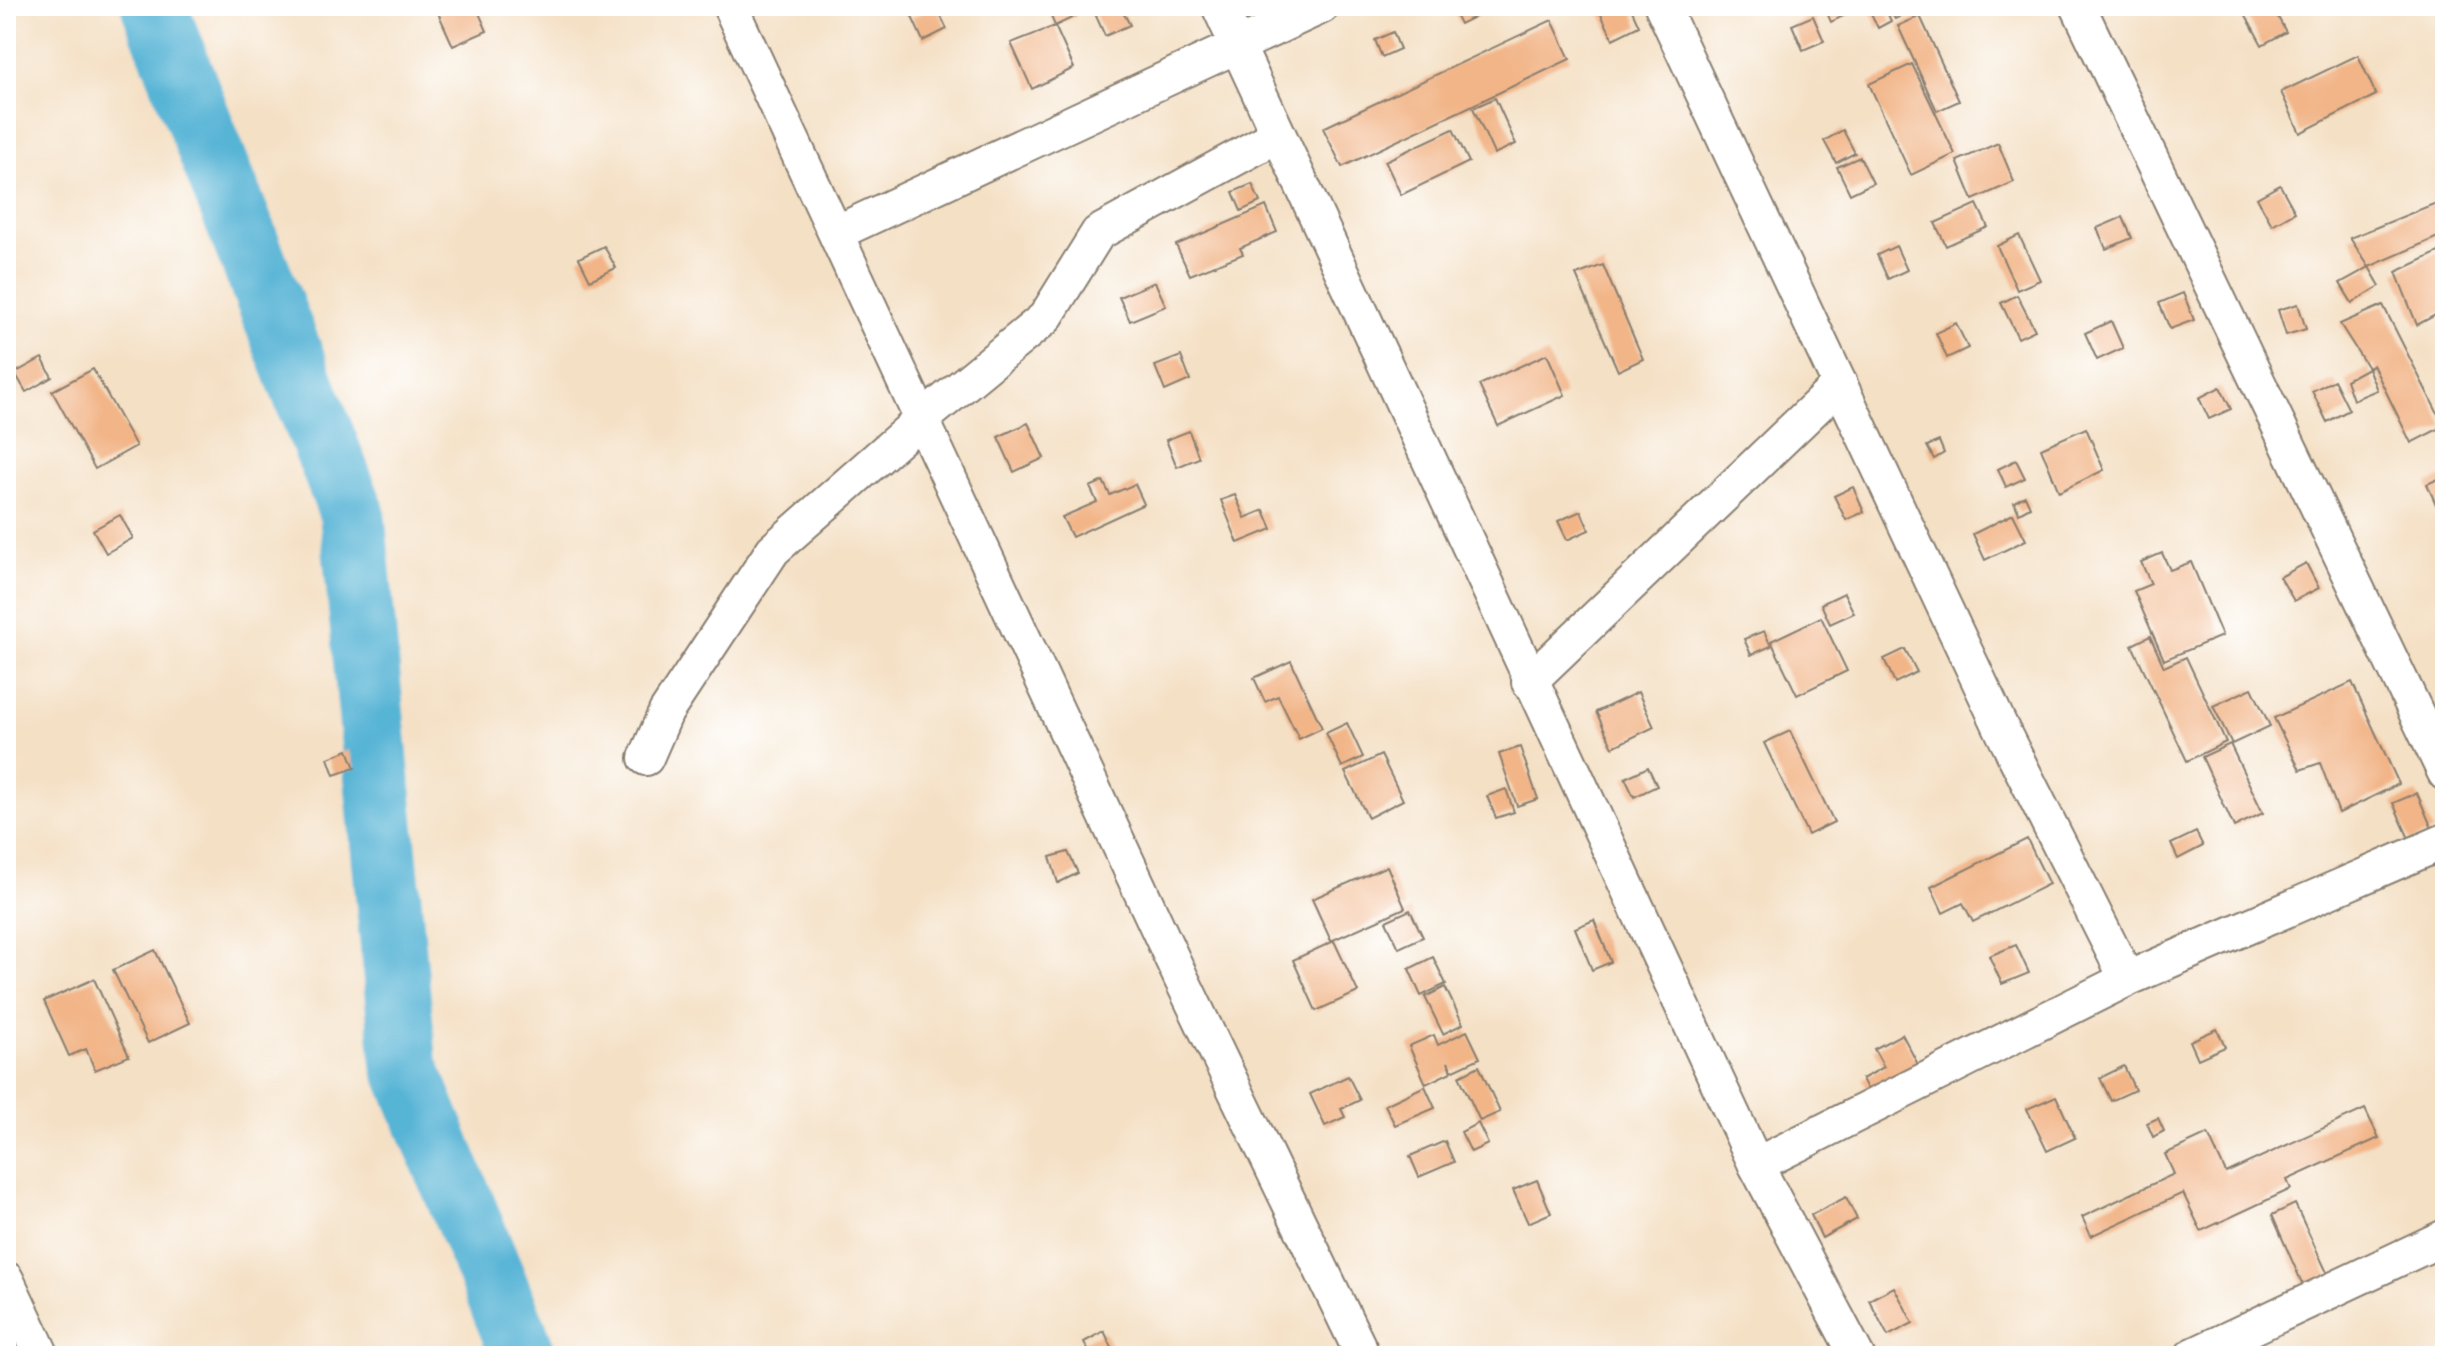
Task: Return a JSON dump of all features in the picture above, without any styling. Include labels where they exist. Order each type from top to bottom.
[{"type":"street","points":[[730,6],[1181,978],[1363,1356]]},
{"type":"street","points":[[1219,6],[1529,682],[1756,1165],[1857,1356]]},
{"type":"street","points":[[836,233],[1322,6]]},
{"type":"street","points":[[1662,6],[2003,732],[2127,979]]},
{"type":"street","points":[[2078,6],[2445,773]]},
{"type":"street","points":[[646,758],[666,712],[773,550],[922,419],[1045,318],[1098,233],[1278,135]]},
{"type":"street","points":[[1529,682],[1840,384]]},
{"type":"street","points":[[1756,1165],[2127,979],[2445,841]]},
{"type":"street","points":[[2192,1356],[2445,1237]]},
{"type":"street","points":[[6,1279],[42,1356]]},
{"type":"building","points":[[435,6],[476,6],[487,31],[453,46]]},
{"type":"building","points":[[936,6],[947,29],[923,41],[912,17]]},
{"type":"building","points":[[1071,6],[1076,16],[1055,26],[1047,7]]},
{"type":"building","points":[[1120,6],[1130,25],[1105,36],[1092,7]]},
{"type":"building","points":[[1451,6],[1486,6],[1488,10],[1460,24]]},
{"type":"building","points":[[1597,6],[1630,6],[1639,26],[1613,39]]},
{"type":"building","points":[[1824,6],[1864,6],[1831,22]]},
{"type":"building","points":[[1884,6],[1891,21],[1878,28],[1868,7]]},
{"type":"building","points":[[1889,6],[1923,6],[1895,19]]},
{"type":"building","points":[[2241,6],[2272,6],[2286,32],[2262,45]]},
{"type":"building","points":[[1813,16],[1824,41],[1803,50],[1792,25]]},
{"type":"building","points":[[1920,16],[1959,101],[1937,111],[1898,26]]},
{"type":"building","points":[[1552,20],[1570,59],[1342,167],[1323,128]]},
{"type":"building","points":[[1055,26],[1074,68],[1032,89],[1011,43]]},
{"type":"building","points":[[1393,32],[1400,49],[1382,57],[1375,40]]},
{"type":"building","points":[[2358,55],[2376,95],[2300,133],[2281,92]]},
{"type":"building","points":[[1912,64],[1955,154],[1911,175],[1869,84]]},
{"type":"building","points":[[1495,98],[1516,144],[1494,154],[1473,108]]},
{"type":"building","points":[[1453,129],[1469,162],[1401,195],[1385,161]]},
{"type":"building","points":[[1843,130],[1855,153],[1836,163],[1824,141]]},
{"type":"building","points":[[1998,143],[2014,182],[1973,200],[1957,161]]},
{"type":"building","points":[[1860,157],[1873,183],[1850,194],[1837,167]]},
{"type":"building","points":[[1252,184],[1260,202],[1241,211],[1233,192]]},
{"type":"building","points":[[2280,185],[2295,212],[2272,225],[2257,198]]},
{"type":"building","points":[[2436,203],[2445,234],[2369,267],[2350,238]]},
{"type":"building","points":[[1977,204],[1988,227],[1946,246],[1935,223]]},
{"type":"building","points":[[1266,206],[1277,232],[1240,248],[1243,254],[1190,275],[1176,245]]},
{"type":"building","points":[[2123,217],[2132,238],[2106,249],[2097,228]]},
{"type":"building","points":[[2019,235],[2040,280],[2017,290],[1997,246]]},
{"type":"building","points":[[604,246],[616,268],[590,280],[579,258]]},
{"type":"building","points":[[1896,246],[1907,270],[1888,279],[1877,255]]},
{"type":"building","points":[[2445,249],[2445,310],[2417,325],[2396,272]]},
{"type":"building","points":[[1603,265],[1643,359],[1618,371],[1576,275]]},
{"type":"building","points":[[2369,267],[2380,286],[2352,303],[2340,283]]},
{"type":"building","points":[[1155,282],[1166,306],[1130,321],[1119,297]]},
{"type":"building","points":[[2183,293],[2194,320],[2170,329],[2159,303]]},
{"type":"building","points":[[2017,295],[2035,330],[2018,338],[2001,303]]},
{"type":"building","points":[[2298,304],[2306,329],[2286,335],[2278,310]]},
{"type":"building","points":[[2383,305],[2444,426],[2411,443],[2373,365],[2368,368],[2340,324]]},
{"type":"building","points":[[2111,321],[2123,348],[2097,360],[2085,333]]},
{"type":"building","points":[[1956,323],[1968,348],[1947,358],[1936,333]]},
{"type":"building","points":[[1547,354],[1565,395],[1498,426],[1479,385]]},
{"type":"building","points":[[1181,356],[1190,380],[1165,391],[1155,366]]},
{"type":"building","points":[[42,358],[52,377],[26,392],[15,373]]},
{"type":"building","points":[[2368,368],[2377,390],[2353,400],[2346,380]]},
{"type":"building","points":[[93,369],[136,446],[95,469],[52,391]]},
{"type":"building","points":[[2334,380],[2349,410],[2327,422],[2312,391]]},
{"type":"building","points":[[2220,387],[2231,409],[2209,419],[2199,398]]},
{"type":"building","points":[[1028,423],[1044,458],[1014,472],[998,437]]},
{"type":"building","points":[[2086,428],[2104,470],[2059,492],[2041,448]]},
{"type":"building","points":[[1189,431],[1199,458],[1177,467],[1166,440]]},
{"type":"building","points":[[1939,441],[1944,453],[1934,459],[1927,446]]},
{"type":"building","points":[[2016,460],[2025,478],[2006,487],[1998,469]]},
{"type":"building","points":[[2445,476],[2445,525],[2427,484]]},
{"type":"building","points":[[1103,481],[1110,495],[1135,484],[1144,504],[1072,537],[1062,517],[1097,502],[1090,487]]},
{"type":"building","points":[[1853,487],[1864,512],[1846,520],[1834,496]]},
{"type":"building","points":[[1235,495],[1245,518],[1264,510],[1272,529],[1238,543],[1221,500]]},
{"type":"building","points":[[2025,496],[2030,507],[2019,513],[2014,502]]},
{"type":"building","points":[[1581,511],[1589,530],[1567,540],[1558,521]]},
{"type":"building","points":[[2013,514],[2026,540],[1985,560],[1973,534]]},
{"type":"building","points":[[120,515],[133,538],[106,553],[93,530]]},
{"type":"building","points":[[2162,553],[2170,570],[2191,562],[2222,636],[2164,660],[2134,591],[2151,584],[2141,562]]},
{"type":"building","points":[[2306,563],[2319,588],[2294,601],[2280,577]]},
{"type":"building","points":[[1844,593],[1854,613],[1830,624],[1821,604]]},
{"type":"building","points":[[1821,617],[1847,671],[1797,695],[1771,641]]},
{"type":"building","points":[[1764,631],[1771,646],[1751,655],[1744,639]]},
{"type":"building","points":[[2150,636],[2164,667],[2186,657],[2226,742],[2187,761],[2132,645]]},
{"type":"building","points":[[1905,649],[1917,672],[1895,683],[1884,659]]},
{"type":"building","points":[[1291,661],[1322,728],[1299,739],[1278,696],[1265,702],[1254,678]]},
{"type":"building","points":[[2352,682],[2399,784],[2339,813],[2320,763],[2300,770],[2274,718]]},
{"type":"building","points":[[2252,688],[2270,726],[2232,744],[2213,706]]},
{"type":"building","points":[[1638,692],[1654,727],[1613,747],[1596,712]]},
{"type":"building","points":[[1347,723],[1363,757],[1342,767],[1326,733]]},
{"type":"building","points":[[1790,731],[1834,822],[1808,835],[1764,743]]},
{"type":"building","points":[[2230,744],[2263,813],[2234,827],[2202,757]]},
{"type":"building","points":[[1520,747],[1538,799],[1517,806],[1499,754]]},
{"type":"building","points":[[348,750],[355,768],[334,775],[328,758]]},
{"type":"building","points":[[1381,755],[1403,800],[1368,818],[1345,772]]},
{"type":"building","points":[[1648,767],[1657,786],[1634,797],[1625,778]]},
{"type":"building","points":[[1506,789],[1514,812],[1496,818],[1487,796]]},
{"type":"building","points":[[2417,793],[2433,831],[2410,841],[2393,803]]},
{"type":"building","points":[[2196,832],[2203,846],[2178,859],[2171,844]]},
{"type":"building","points":[[2027,839],[2049,884],[1973,922],[1963,903],[1943,913],[1931,887]]},
{"type":"building","points":[[1068,852],[1078,873],[1058,883],[1050,857]]},
{"type":"building","points":[[1387,866],[1405,908],[1331,941],[1312,899]]},
{"type":"building","points":[[1410,910],[1423,937],[1399,948],[1386,921]]},
{"type":"building","points":[[1594,920],[1611,962],[1592,970],[1575,928]]},
{"type":"building","points":[[1334,941],[1358,992],[1316,1011],[1293,960]]},
{"type":"building","points":[[2016,945],[2029,973],[2002,984],[1989,956]]},
{"type":"building","points":[[155,950],[190,1023],[148,1043],[113,970]]},
{"type":"building","points":[[1433,957],[1446,984],[1421,996],[1409,969]]},
{"type":"building","points":[[94,979],[129,1056],[95,1070],[86,1049],[69,1056],[44,1001]]},
{"type":"building","points":[[1445,987],[1463,1024],[1443,1034],[1425,997]]},
{"type":"building","points":[[2217,1029],[2225,1047],[2198,1059],[2190,1041]]},
{"type":"building","points":[[1467,1031],[1480,1058],[1452,1071],[1448,1062],[1451,1072],[1426,1084],[1409,1046],[1434,1035],[1438,1045]]},
{"type":"building","points":[[1902,1034],[1924,1076],[1874,1102],[1862,1079],[1884,1067],[1874,1049]]},
{"type":"building","points":[[1479,1066],[1500,1112],[1480,1121],[1459,1076]]},
{"type":"building","points":[[2124,1066],[2135,1090],[2111,1101],[2100,1078]]},
{"type":"building","points":[[1348,1076],[1360,1100],[1341,1109],[1345,1117],[1325,1126],[1310,1094]]},
{"type":"building","points":[[1425,1086],[1435,1108],[1395,1125],[1385,1105]]},
{"type":"building","points":[[2056,1096],[2075,1138],[2047,1151],[2027,1109]]},
{"type":"building","points":[[2365,1109],[2379,1138],[2287,1180],[2291,1189],[2201,1231],[2183,1193],[2091,1236],[2082,1217],[2174,1174],[2165,1154],[2208,1134],[2226,1173]]},
{"type":"building","points":[[2158,1118],[2164,1131],[2153,1137],[2147,1123]]},
{"type":"building","points":[[1478,1123],[1488,1144],[1471,1152],[1461,1132]]},
{"type":"building","points":[[1445,1141],[1454,1162],[1419,1177],[1410,1156]]},
{"type":"building","points":[[1537,1180],[1551,1213],[1528,1223],[1513,1190]]},
{"type":"building","points":[[1846,1197],[1857,1219],[1822,1238],[1811,1215]]},
{"type":"building","points":[[2295,1204],[2330,1279],[2305,1290],[2272,1215]]},
{"type":"building","points":[[1894,1287],[1913,1323],[1888,1336],[1869,1300]]},
{"type":"building","points":[[1104,1331],[1116,1356],[1091,1356],[1084,1342]]},
{"type":"waterway","points":[[154,6],[352,513],[404,1063],[524,1356]]}]
